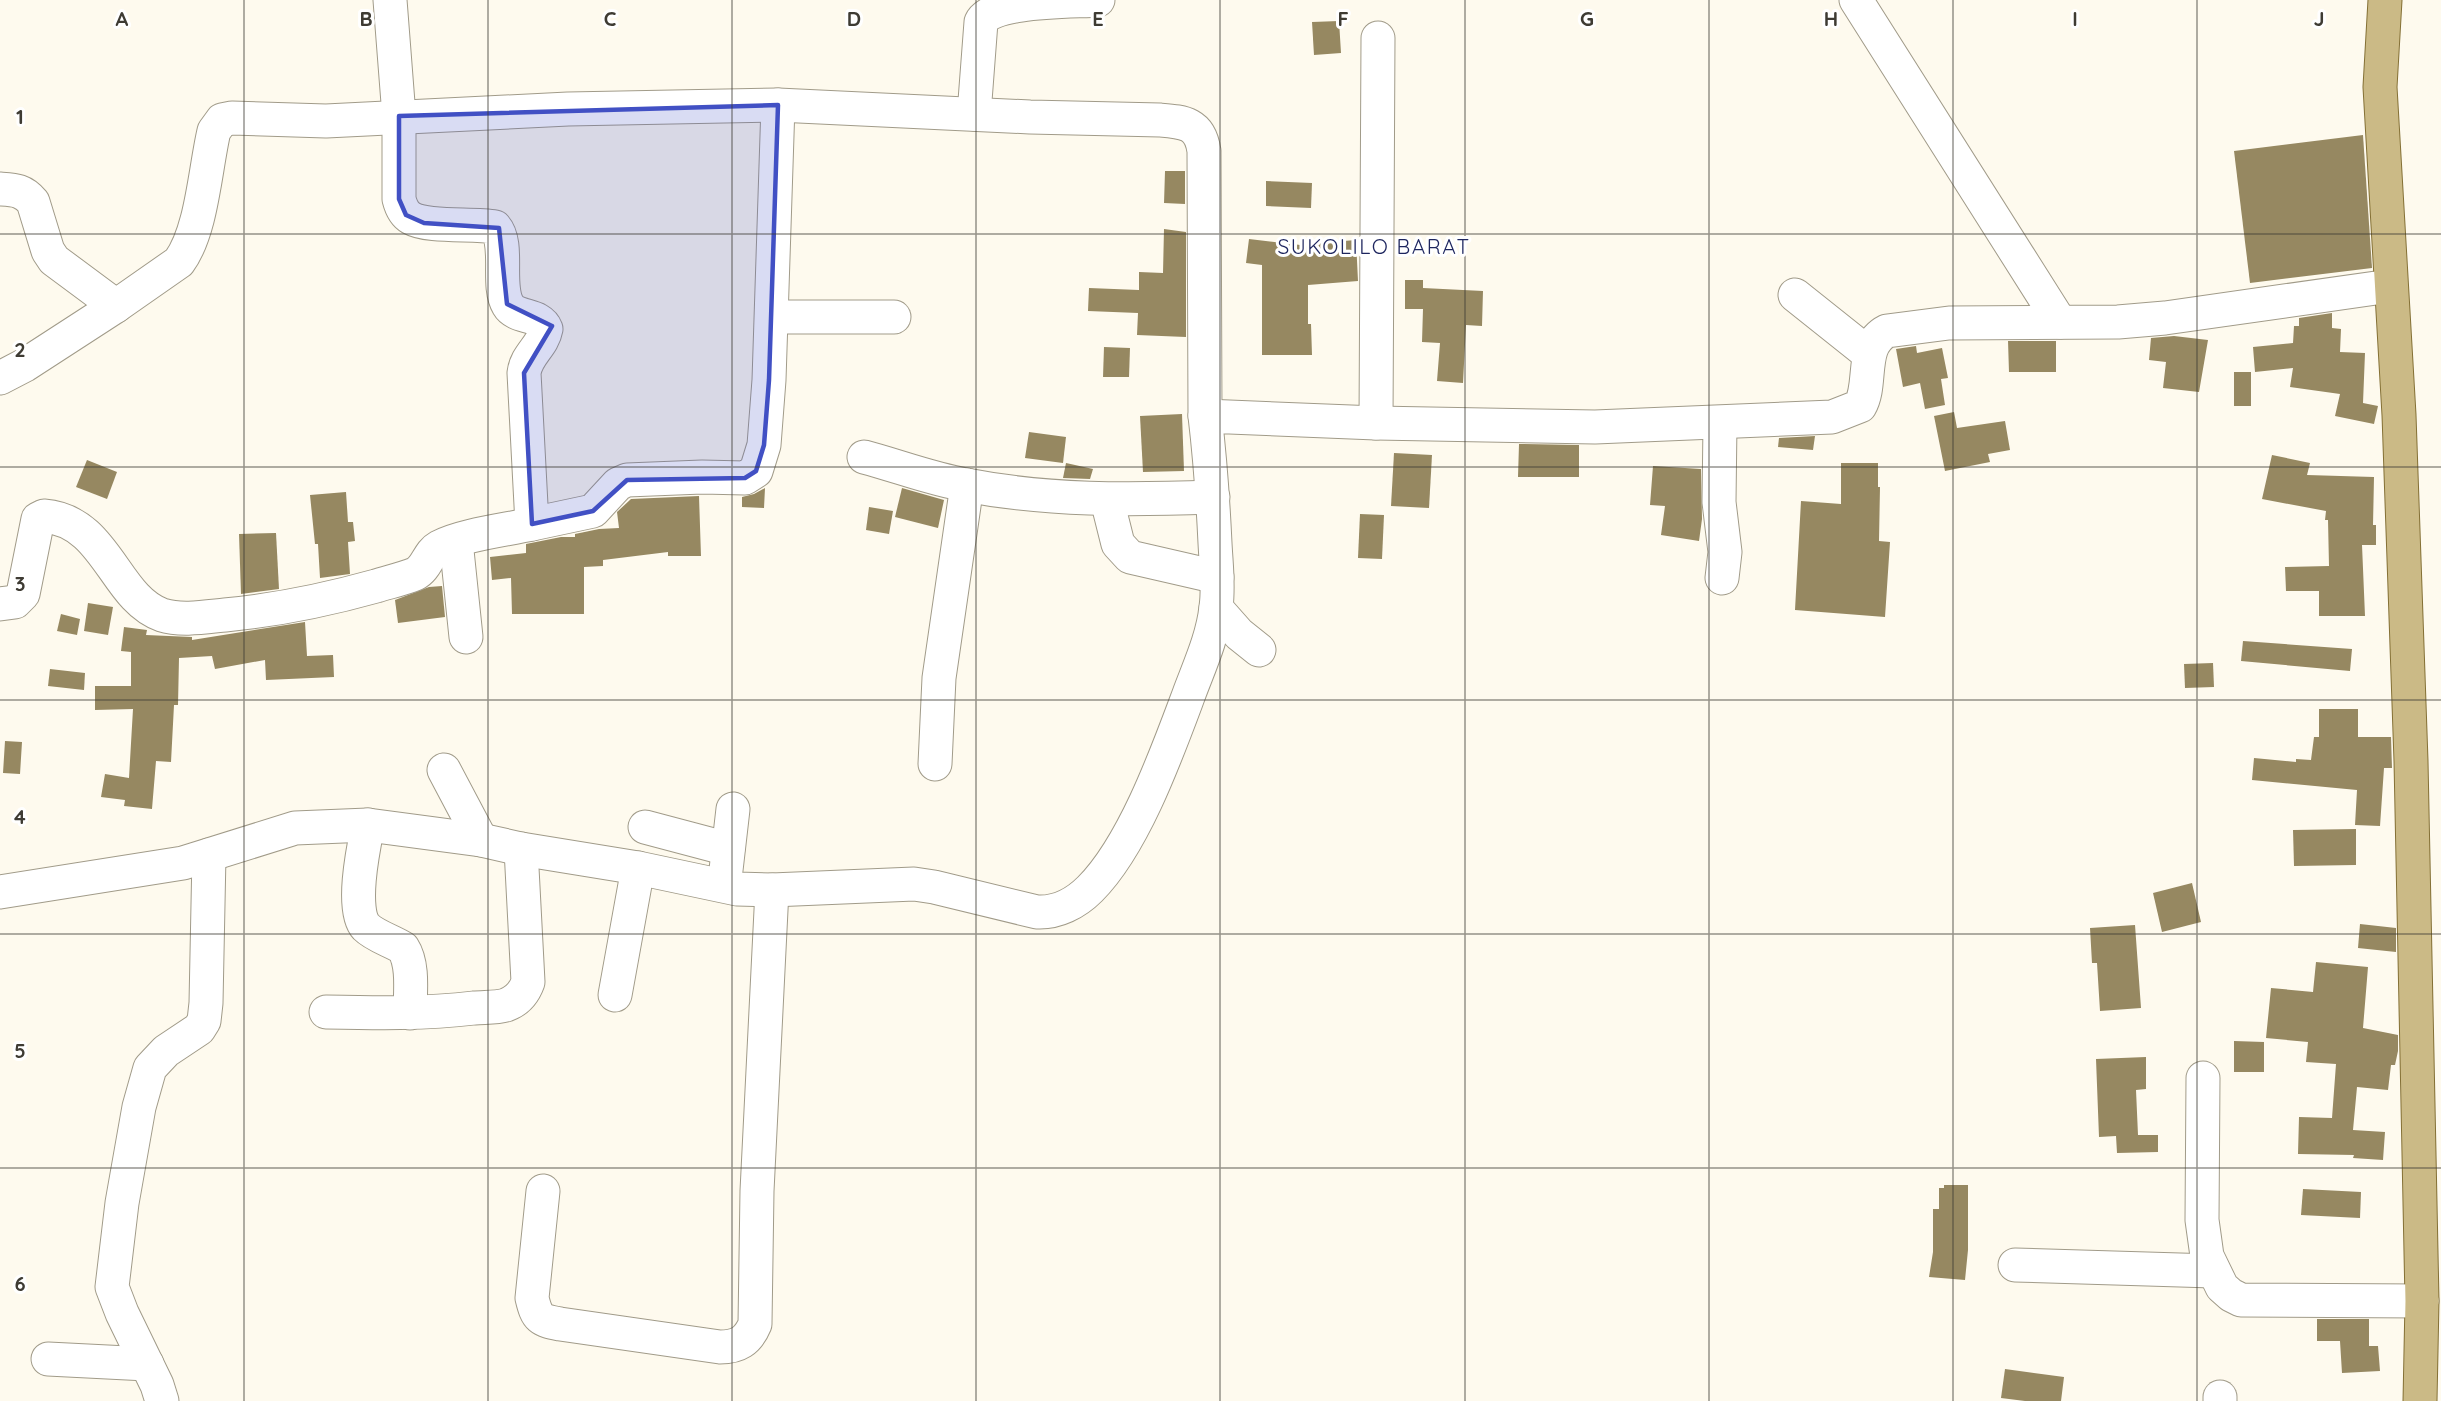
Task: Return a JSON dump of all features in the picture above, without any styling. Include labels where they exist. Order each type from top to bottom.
[{"type":"main road","points":[[2385,0],[2380,87],[2399,415],[2411,760],[2422,1301],[2420,1401]]},
{"type":"street","points":[[390,0],[399,116],[399,199],[406,215],[424,223],[484,225],[497,229],[500,236],[507,304],[512,310],[542,322],[545,326],[546,332],[528,358],[524,372],[531,524]]},
{"type":"street","points":[[1856,0],[2060,322]]},
{"type":"street","points":[[974,114],[978,11],[986,14],[1014,6],[1084,1]]},
{"type":"street","points":[[1376,423],[1378,38]]},
{"type":"street","points":[[0,604],[15,602],[22,594],[38,519],[44,516],[75,526],[85,533],[102,551],[142,605],[169,617],[202,618],[265,612],[350,593],[418,572],[434,551],[456,541],[593,510],[618,484],[627,480],[745,478],[753,474],[760,461],[764,445],[772,317],[778,105]]},
{"type":"street","points":[[0,396],[12,372],[172,268],[184,255],[202,193],[214,131],[219,121],[232,118],[326,121],[568,109],[778,105],[1180,122],[1193,127],[1199,134],[1204,151],[1205,416],[1213,498],[1217,592],[1196,676],[1148,796],[1117,854],[1092,888],[1070,905],[1053,911],[1037,912],[914,884],[772,890],[724,887],[638,868],[521,849],[481,840],[368,825],[289,829],[183,863],[0,892]]},
{"type":"street","points":[[0,189],[20,190],[28,196],[33,202],[48,251],[54,260],[116,306]]},
{"type":"street","points":[[1205,416],[1595,428],[1832,417],[1856,410],[1864,397],[1869,354],[1880,335],[1887,331],[1949,323],[2003,325],[2118,322],[2165,318],[2390,286]]},
{"type":"street","points":[[1795,295],[1869,354]]},
{"type":"street","points":[[772,317],[894,317]]},
{"type":"street","points":[[1720,423],[1719,502],[1725,552],[1722,578]]},
{"type":"street","points":[[864,457],[967,486],[1107,500],[1213,498]]},
{"type":"street","points":[[935,764],[939,678],[967,486]]},
{"type":"street","points":[[1107,500],[1118,544],[1130,557],[1217,592],[1239,634],[1259,650]]},
{"type":"street","points":[[456,541],[466,637]]},
{"type":"street","points":[[444,770],[481,840]]},
{"type":"street","points":[[724,887],[733,809]]},
{"type":"street","points":[[368,825],[359,882],[361,915],[368,928],[406,952],[410,1012]]},
{"type":"street","points":[[645,827],[728,849]]},
{"type":"street","points":[[326,1012],[410,1012],[506,1005],[523,993],[528,982],[521,849]]},
{"type":"street","points":[[162,1401],[112,1287],[139,1107],[150,1068],[166,1052],[195,1033],[204,1021],[209,855]]},
{"type":"street","points":[[615,994],[638,868]]},
{"type":"street","points":[[543,1191],[532,1298],[536,1315],[540,1318],[560,1324],[720,1347],[737,1346],[747,1338],[755,1324],[759,1156],[772,890]]},
{"type":"street","points":[[2203,1078],[2202,1220],[2207,1256],[2222,1287],[2236,1299],[2241,1300],[2422,1301]]},
{"type":"street","points":[[2015,1265],[2213,1271]]},
{"type":"street","points":[[48,1359],[147,1364]]},
{"type":"highlighted area","points":[[778,105],[769,380],[764,445],[756,471],[745,478],[627,480],[593,511],[532,524],[524,373],[552,326],[507,304],[499,228],[424,223],[406,215],[399,199],[399,116]]},
{"type":"building","points":[[1339,21],[1341,53],[1314,55],[1312,22]]},
{"type":"building","points":[[2363,135],[2372,268],[2250,283],[2234,151]]},
{"type":"building","points":[[1165,171],[1185,171],[1185,204],[1164,203]]},
{"type":"building","points":[[1266,181],[1312,183],[1311,208],[1266,206]]},
{"type":"building","points":[[1164,229],[1186,232],[1186,337],[1137,335],[1138,313],[1088,311],[1089,288],[1139,290],[1139,272],[1163,273]]},
{"type":"building","points":[[1249,239],[1318,247],[1318,243],[1356,240],[1358,281],[1308,285],[1308,324],[1311,324],[1312,355],[1262,355],[1262,265],[1246,263]]},
{"type":"building","points":[[1405,280],[1423,280],[1423,288],[1483,291],[1482,326],[1466,325],[1463,383],[1437,381],[1440,343],[1422,342],[1423,309],[1405,309]]},
{"type":"building","points":[[2332,313],[2332,328],[2341,329],[2340,352],[2365,353],[2363,403],[2378,406],[2374,424],[2335,416],[2340,394],[2290,387],[2293,368],[2255,372],[2253,347],[2293,343],[2294,326],[2299,326],[2299,318]]},
{"type":"building","points":[[2174,336],[2208,340],[2199,392],[2163,388],[2166,362],[2149,360],[2151,338]]},
{"type":"building","points":[[2008,341],[2056,341],[2056,372],[2009,372]]},
{"type":"building","points":[[1916,346],[1917,353],[1942,348],[1948,378],[1941,379],[1945,405],[1925,409],[1920,383],[1903,387],[1896,349]]},
{"type":"building","points":[[1104,347],[1130,348],[1129,377],[1103,377]]},
{"type":"building","points":[[2234,372],[2251,372],[2251,406],[2234,406]]},
{"type":"building","points":[[1954,412],[1957,428],[2005,421],[2010,450],[1988,454],[1990,462],[1945,471],[1934,416]]},
{"type":"building","points":[[1182,414],[1184,471],[1143,472],[1140,416]]},
{"type":"building","points":[[1029,432],[1066,437],[1063,463],[1025,458]]},
{"type":"building","points":[[1815,436],[1813,450],[1778,447],[1779,438]]},
{"type":"building","points":[[1519,444],[1579,445],[1579,477],[1518,477]]},
{"type":"building","points":[[1394,453],[1432,455],[1429,508],[1391,506]]},
{"type":"building","points":[[2272,455],[2310,463],[2307,475],[2374,477],[2373,525],[2376,525],[2376,545],[2362,545],[2365,616],[2319,616],[2319,591],[2286,591],[2285,567],[2329,566],[2328,520],[2325,520],[2326,511],[2262,499]]},
{"type":"building","points":[[87,460],[117,472],[107,499],[76,487]]},
{"type":"building","points":[[1066,463],[1093,469],[1090,479],[1063,478]]},
{"type":"building","points":[[1841,463],[1878,463],[1879,541],[1890,542],[1885,617],[1795,610],[1801,501],[1841,504]]},
{"type":"building","points":[[1653,466],[1701,469],[1702,519],[1699,541],[1661,535],[1665,506],[1650,505]]},
{"type":"building","points":[[765,488],[764,508],[742,507],[742,497]]},
{"type":"building","points":[[902,488],[944,500],[938,528],[895,517]]},
{"type":"building","points":[[346,492],[348,522],[353,522],[355,541],[348,542],[350,574],[320,578],[318,544],[315,544],[310,495]]},
{"type":"building","points":[[699,496],[701,556],[668,556],[668,552],[603,560],[603,566],[584,567],[584,614],[512,614],[511,578],[492,580],[490,557],[526,553],[526,544],[561,537],[575,537],[575,534],[599,529],[619,528],[617,512],[631,499]]},
{"type":"building","points":[[869,507],[893,511],[889,534],[866,530]]},
{"type":"building","points":[[1360,514],[1384,515],[1382,559],[1358,558]]},
{"type":"building","points":[[276,533],[279,589],[241,594],[239,534]]},
{"type":"building","points":[[442,586],[445,617],[398,623],[395,600],[429,587]]},
{"type":"building","points":[[88,603],[113,607],[108,635],[84,631]]},
{"type":"building","points":[[61,614],[80,619],[77,635],[57,631]]},
{"type":"building","points":[[305,622],[307,656],[333,655],[334,677],[266,680],[265,660],[215,669],[212,656],[179,658],[178,705],[174,705],[171,762],[156,761],[152,809],[124,806],[125,800],[101,797],[105,774],[129,778],[133,709],[95,710],[95,686],[131,686],[131,652],[121,651],[124,627],[147,630],[146,635],[192,637],[192,640]]},
{"type":"building","points":[[2243,641],[2352,649],[2350,671],[2241,661]]},
{"type":"building","points":[[2213,663],[2214,687],[2185,688],[2184,664]]},
{"type":"building","points":[[50,669],[85,673],[84,690],[48,686]]},
{"type":"building","points":[[2319,709],[2358,709],[2358,737],[2391,737],[2392,768],[2384,768],[2380,826],[2355,825],[2357,790],[2252,780],[2254,758],[2296,762],[2296,759],[2311,760],[2314,737],[2319,737]]},
{"type":"building","points":[[5,741],[22,742],[20,774],[3,773]]},
{"type":"building","points":[[2356,829],[2356,865],[2294,866],[2293,830]]},
{"type":"building","points":[[2192,883],[2201,922],[2162,932],[2153,893]]},
{"type":"building","points":[[2360,924],[2396,928],[2396,952],[2358,948]]},
{"type":"building","points":[[2135,925],[2141,1008],[2100,1011],[2097,963],[2092,963],[2090,928]]},
{"type":"building","points":[[2316,962],[2368,967],[2363,1028],[2398,1035],[2398,1051],[2395,1065],[2391,1065],[2388,1090],[2357,1087],[2353,1130],[2385,1132],[2383,1160],[2353,1158],[2354,1155],[2298,1154],[2299,1117],[2332,1118],[2336,1064],[2306,1062],[2308,1042],[2266,1038],[2271,988],[2313,992]]},
{"type":"building","points":[[2234,1041],[2264,1042],[2264,1072],[2234,1072]]},
{"type":"building","points":[[2146,1057],[2146,1089],[2136,1090],[2138,1135],[2158,1135],[2158,1152],[2117,1153],[2116,1136],[2099,1137],[2096,1059]]},
{"type":"building","points":[[1944,1185],[1968,1185],[1968,1250],[1965,1280],[1929,1277],[1933,1252],[1933,1209],[1939,1209],[1939,1188],[1944,1188]]},
{"type":"building","points":[[2303,1189],[2361,1192],[2360,1218],[2301,1215]]},
{"type":"building","points":[[2317,1319],[2369,1319],[2369,1346],[2378,1346],[2380,1371],[2342,1373],[2340,1341],[2317,1341]]},
{"type":"building","points":[[2005,1369],[2064,1377],[2061,1401],[2001,1398]]},
{"type":"district","name":"SUKOLILO BARAT","points":[[1374,246]]}]
